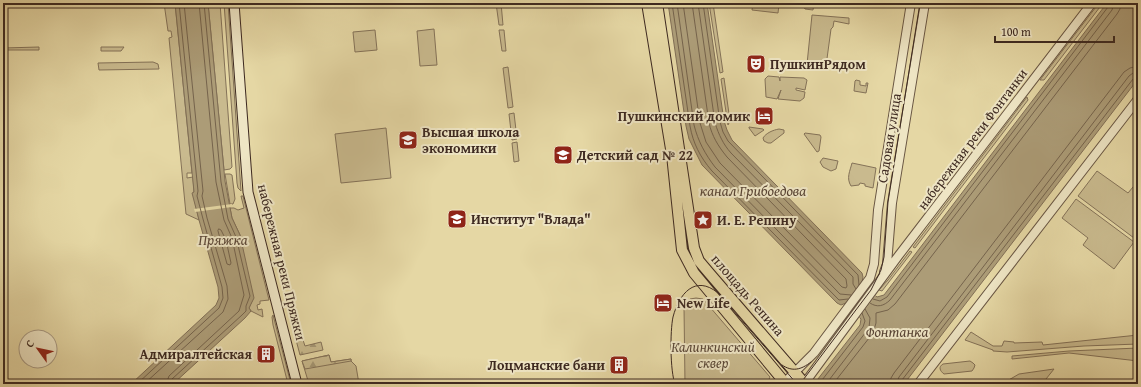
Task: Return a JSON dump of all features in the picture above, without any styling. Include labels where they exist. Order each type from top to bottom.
[{"type":"main road","name":"набережная реки Пряжки","points":[[234,3],[248,192],[297,384]]},
{"type":"main road","name":"площадь Репина","points":[[647,3],[672,156],[682,250],[694,273],[785,383]]},
{"type":"main road","name":"площадь Репина","points":[[657,3],[694,248],[699,260],[805,384]]},
{"type":"street","name":"Садовая улица","points":[[795,372],[814,353],[870,278],[874,264],[878,210],[911,3]]},
{"type":"street","name":"Садовая улица","points":[[882,278],[887,264],[892,203],[925,3]]},
{"type":"street","name":"набережная реки Фонтанки","points":[[805,384],[882,278],[1092,3]]},
{"type":"street","points":[[918,384],[1138,100]]},
{"type":"street","name":"площадь Репина","points":[[785,383],[795,372]]},
{"type":"green space","points":[[164,3],[175,3],[192,173],[187,173],[187,178],[193,177],[193,193],[199,220],[186,214],[169,38],[172,37],[171,31],[168,31]]},
{"type":"green space","points":[[208,3],[220,3],[232,167],[224,170]]},
{"type":"green space","points":[[224,3],[228,3],[241,191],[238,188],[237,183]]},
{"type":"green space","points":[[496,3],[501,3],[503,25],[499,25]]},
{"type":"green space","points":[[709,3],[713,3],[723,72],[720,73]]},
{"type":"green space","points":[[753,3],[777,3],[779,4],[778,13],[752,10]]},
{"type":"green space","points":[[797,3],[814,3],[813,10],[805,9],[803,5]]},
{"type":"green space","points":[[1099,3],[1103,3],[1044,80],[1040,80]]},
{"type":"green space","points":[[812,15],[849,18],[849,24],[834,21],[831,29],[826,66],[807,64]]},
{"type":"green space","points":[[434,29],[437,65],[420,66],[417,31]]},
{"type":"green space","points":[[375,30],[377,50],[355,52],[353,32]]},
{"type":"green space","points":[[499,30],[504,30],[506,51],[502,51]]},
{"type":"green space","points":[[39,47],[39,50],[3,50],[3,48]]},
{"type":"green space","points":[[101,47],[124,47],[121,51],[101,51]]},
{"type":"green space","points":[[153,62],[158,64],[159,69],[99,70],[98,63]]},
{"type":"green space","points":[[508,67],[513,107],[508,108],[503,68]]},
{"type":"green space","points":[[768,76],[779,77],[780,81],[780,77],[804,78],[807,80],[805,90],[796,88],[796,90],[805,92],[804,98],[800,101],[778,99],[781,90],[777,99],[766,97],[765,79]]},
{"type":"green space","points":[[724,78],[730,121],[728,125],[721,79]]},
{"type":"green space","points":[[856,80],[860,81],[860,85],[866,86],[866,83],[868,83],[866,93],[854,91]]},
{"type":"green space","points":[[1027,97],[1028,100],[915,248],[913,247]]},
{"type":"green space","points":[[514,113],[517,139],[512,140],[509,114]]},
{"type":"green space","points":[[749,127],[763,129],[764,130],[755,136]]},
{"type":"green space","points":[[386,128],[391,178],[341,183],[335,134]]},
{"type":"green space","points":[[779,129],[784,130],[784,133],[771,143],[764,141],[763,138],[766,135]]},
{"type":"green space","points":[[804,134],[820,135],[819,151],[817,152]]},
{"type":"green space","points":[[517,142],[519,161],[514,162],[512,143]]},
{"type":"green space","points":[[823,158],[838,161],[836,169],[831,171],[823,167],[820,162]]},
{"type":"green space","points":[[852,163],[876,168],[873,188],[860,183],[859,185],[851,186],[849,172]]},
{"type":"green space","points":[[1097,171],[1128,193],[1138,181],[1138,241],[1078,196]]},
{"type":"green space","points":[[225,174],[232,175],[235,199],[233,204],[230,204]]},
{"type":"green space","points":[[241,196],[243,196],[269,300],[260,301],[260,304],[257,305],[258,310],[262,309],[263,317],[251,311],[249,308],[252,301],[240,235],[232,218],[230,208],[238,210],[244,208]]},
{"type":"green space","points":[[1076,199],[1134,242],[1114,269],[1083,245],[1088,238],[1062,218]]},
{"type":"green space","points":[[910,251],[912,252],[882,291],[879,290],[888,280]]},
{"type":"green space","name":"Калинкинский сквер","points":[[690,299],[703,299],[770,377],[767,384],[685,384],[684,307]]},
{"type":"green space","points":[[273,315],[291,384],[288,384],[273,325]]},
{"type":"green space","points":[[971,332],[993,346],[1002,346],[1004,341],[1014,343],[1042,342],[1043,345],[1138,335],[1138,344],[1084,346],[1007,352],[993,351],[965,340]]},
{"type":"green space","points":[[301,334],[305,346],[321,342],[323,350],[300,355],[295,336]]},
{"type":"green space","points":[[1138,348],[1138,361],[1069,353],[1012,359],[1012,356],[1069,351]]},
{"type":"green space","points":[[329,355],[331,362],[351,359],[356,366],[359,384],[309,384],[302,361]]},
{"type":"green space","points":[[329,355],[331,362],[351,359],[351,361],[305,369],[302,361]]},
{"type":"green space","points":[[970,361],[975,365],[972,371],[944,374],[940,369],[940,366],[943,364]]},
{"type":"green space","points":[[1054,369],[1042,384],[1011,384],[1007,381],[1019,374]]},
{"type":"water","name":"Пряжка","points":[[175,3],[208,3],[225,181],[232,218],[240,235],[254,298],[249,308],[251,311],[245,318],[173,384],[131,384],[216,305],[219,298],[218,287],[192,193],[194,192]]},
{"type":"water","name":"Фонтанка","points":[[668,3],[707,3],[724,121],[732,140],[862,273],[862,282],[877,297],[884,295],[1107,3],[1138,3],[1138,79],[904,384],[814,384],[860,325],[861,319],[846,303],[841,305],[837,303],[702,165],[689,139],[686,126]]},
{"type":"pier","points":[[232,204],[232,207],[195,212],[194,209]]},
{"type":"pier","points":[[790,256],[816,283],[815,284],[788,257]]},
{"type":"pier","points":[[863,282],[876,295],[859,318],[846,304]]},
{"type":"tram line","points":[[800,384],[871,290],[881,270],[884,257],[888,202],[920,3]]},
{"type":"tram line","points":[[675,384],[672,370],[671,351],[673,317],[679,301],[689,289],[695,286],[710,288],[718,293],[797,384]]},
{"type":"tram line","points":[[782,365],[789,369],[796,369],[804,367],[811,362]]},
{"type":"place","name":"ПушкинРядом","points":[[756,64]]},
{"type":"place","name":"Пушкинский домик","points":[[764,116]]},
{"type":"place","name":"Высшая школа экономики","points":[[408,140]]},
{"type":"place","name":"Детский сад № 22","points":[[563,155]]},
{"type":"place","name":"Институт \"Влада\"","points":[[457,219]]},
{"type":"place","name":"И. Е. Репину","points":[[703,220]]},
{"type":"place","name":"New Life","points":[[663,303]]},
{"type":"place","name":"Адмиралтейская","points":[[266,354]]},
{"type":"place","name":"Лоцманские бани","points":[[619,365]]},
{"type":"water label","name":"канал Грибоедова","points":[[753,191]]}]
